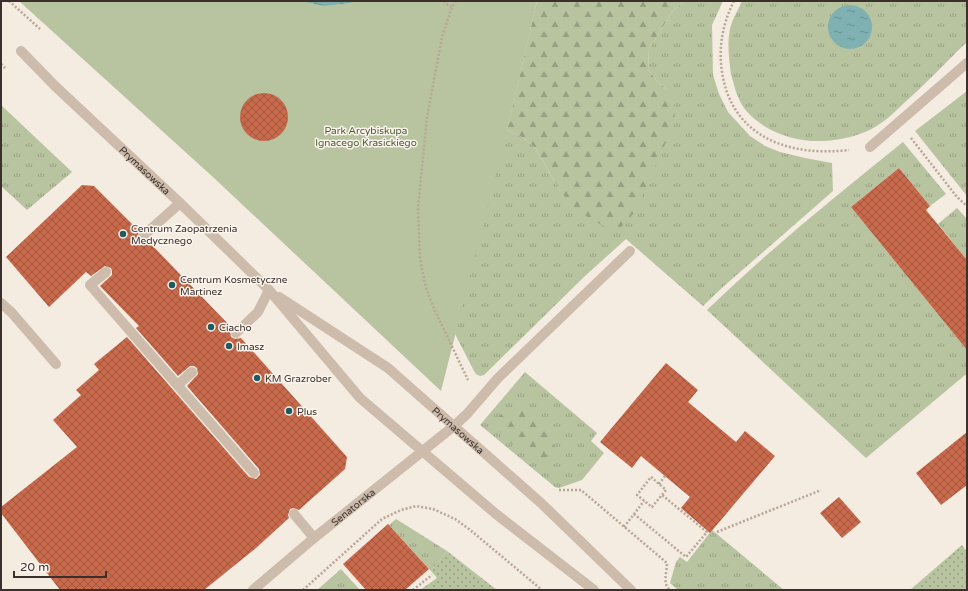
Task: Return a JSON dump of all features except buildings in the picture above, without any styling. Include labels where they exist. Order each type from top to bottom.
[{"type":"street","name":"Prymasowska","points":[[21,51],[82,112],[180,203],[269,290],[360,398],[492,510],[594,590]]},
{"type":"street","points":[[870,148],[967,63]]},
{"type":"street","points":[[143,236],[180,203]]},
{"type":"street","name":"Senatorska","points":[[253,590],[314,538],[454,426],[465,416],[498,378],[630,251]]},
{"type":"street","points":[[106,272],[90,285],[254,473]]},
{"type":"street","name":"Prymasowska","points":[[269,290],[388,368],[541,502],[631,590]]},
{"type":"street","points":[[236,333],[258,312],[269,290]]},
{"type":"street","points":[[1,303],[12,313],[56,364]]},
{"type":"street","points":[[178,385],[192,372]]},
{"type":"street","points":[[294,514],[314,538]]},
{"type":"path","points":[[9,1],[40,29]]},
{"type":"path","points":[[444,1],[452,7]]},
{"type":"path","points":[[456,1],[452,7],[442,37],[427,117],[418,208],[420,259],[426,288],[435,311],[466,377],[479,399]]},
{"type":"path","points":[[734,1],[729,11],[721,40],[721,62],[724,82],[729,99],[741,116],[754,130],[768,139],[785,146],[804,150],[838,151]]},
{"type":"path","points":[[907,133],[957,197],[967,206]]},
{"type":"path","points":[[659,484],[665,476]]},
{"type":"path","points":[[651,477],[659,484],[666,490],[652,507],[637,495],[651,477]]},
{"type":"path","points":[[717,532],[821,490]]},
{"type":"path","points":[[634,514],[686,557],[707,532],[662,495]]},
{"type":"path","points":[[624,527],[644,501]]},
{"type":"path","points":[[303,590],[382,520],[401,510],[416,506],[433,509],[455,519],[542,590]]},
{"type":"path","points":[[413,590],[432,575]]},
{"type":"green space","name":"Park Arcybiskupa Ignacego Krasickiego","points":[[19,1],[537,1],[507,130],[441,391],[214,178]]},
{"type":"green space","points":[[537,1],[507,130],[524,138],[536,149],[560,191],[666,89],[656,80],[648,69],[649,49],[672,12],[684,1],[723,1],[712,25],[713,75],[719,94],[728,112],[750,136],[765,146],[780,152],[832,163],[833,191],[703,306],[626,239],[585,276],[484,375],[480,376],[474,371],[455,334]]},
{"type":"green space","points":[[537,1],[684,1],[672,12],[649,49],[648,69],[656,80],[666,89],[674,102],[675,122],[635,212],[621,227],[605,227],[579,212],[560,191],[536,149],[524,138],[507,130]]},
{"type":"green space","points":[[742,1],[967,1],[967,42],[920,88],[886,119],[876,126],[865,132],[840,139],[827,141],[801,140],[788,137],[764,126],[746,111],[738,96],[731,74],[729,34]]},
{"type":"green space","points":[[967,91],[967,196],[915,131]]},
{"type":"green space","points":[[1,105],[72,172],[27,210],[1,186]]},
{"type":"green space","points":[[903,142],[946,194],[930,206],[899,168],[851,207],[967,350],[967,375],[965,375],[866,458],[707,310],[730,288],[828,203]]},
{"type":"green space","points":[[957,208],[967,219],[967,260],[938,224]]},
{"type":"green space","points":[[525,372],[597,433],[591,441],[604,453],[582,480],[559,488],[555,487],[480,425]]},
{"type":"green space","points":[[516,407],[536,413],[551,428],[554,448],[546,457],[534,457],[511,443],[498,430],[499,417],[505,410]]},
{"type":"green space","points":[[396,519],[447,551],[431,571],[389,525]]},
{"type":"green space","points":[[712,530],[784,590],[678,590],[670,583],[676,562],[680,557],[687,562]]},
{"type":"green space","points":[[962,545],[967,552],[967,590],[910,590]]},
{"type":"green space","points":[[447,551],[497,590],[420,590],[437,578],[431,571]]},
{"type":"green space","points":[[341,569],[360,590],[317,590]]},
{"type":"water","points":[[301,1],[356,1],[324,6]]},
{"type":"water","points":[[850,5],[862,9],[868,15],[872,27],[868,39],[862,45],[850,49],[838,45],[832,39],[828,27],[832,15],[838,9]]},
{"type":"place","name":"Centrum Zaopatrzenia Medycznego","points":[[123,234]]},
{"type":"place","name":"Centrum Kosmetyczne Martinez","points":[[172,285]]},
{"type":"place","name":"Ciacho","points":[[211,327]]},
{"type":"place","name":"Imasz","points":[[229,346]]},
{"type":"place","name":"KM Grazrober","points":[[257,378]]},
{"type":"place","name":"Plus","points":[[289,411]]}]
